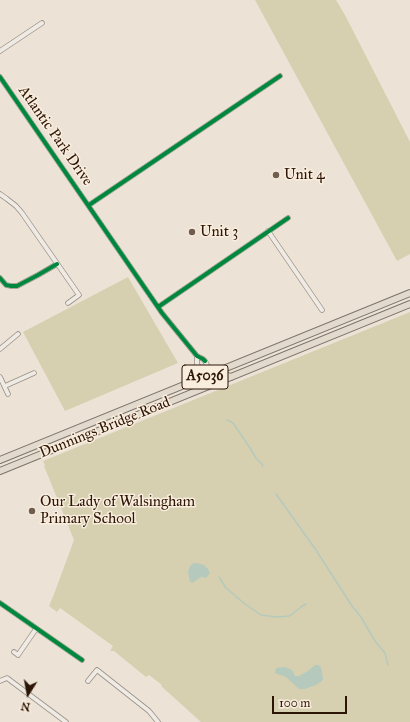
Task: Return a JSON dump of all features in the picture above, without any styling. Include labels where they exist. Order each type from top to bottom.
[{"type":"highway","name":"Dunnings Bridge Road","points":[[0,471],[410,293]]},
{"type":"highway","name":"Dunnings Bridge Road","points":[[0,460],[210,380],[231,377],[410,304]]},
{"type":"street","points":[[0,51],[42,23]]},
{"type":"street","points":[[89,205],[280,76]]},
{"type":"street","name":"Atlantic Park Drive","points":[[0,77],[158,307],[197,356],[205,361],[209,369],[210,380]]},
{"type":"street","points":[[0,194],[16,206],[78,294],[68,303]]},
{"type":"street","points":[[158,307],[288,218]]},
{"type":"street","points":[[268,231],[322,310]]},
{"type":"street","points":[[0,278],[6,285],[17,286],[57,264]]},
{"type":"street","points":[[0,349],[18,334]]},
{"type":"street","name":"Atlantic Park Drive","points":[[197,356],[197,364],[210,380]]},
{"type":"street","points":[[5,386],[34,373]]},
{"type":"street","points":[[0,377],[8,394]]},
{"type":"street","points":[[0,603],[82,660]]},
{"type":"street","points":[[14,652],[18,654],[36,628]]},
{"type":"street","points":[[88,681],[96,670],[149,711],[158,722]]},
{"type":"street","points":[[0,681],[7,678],[66,722]]},
{"type":"shaded area","points":[[255,0],[336,0],[410,142],[410,254],[397,261]]},
{"type":"shaded area","points":[[128,277],[178,363],[65,411],[23,332]]},
{"type":"shaded area","points":[[410,312],[410,722],[201,722],[161,686],[162,685],[149,675],[146,677],[114,651],[110,651],[113,646],[60,608],[57,612],[49,606],[74,540],[43,461]]},
{"type":"shaded area","points":[[194,563],[204,565],[210,573],[206,578],[201,577],[192,583],[190,582],[188,572],[190,566]]},
{"type":"shaded area","points":[[315,665],[321,667],[323,678],[322,681],[305,689],[299,689],[286,677],[275,673],[276,668],[285,667],[292,670],[295,676],[299,676]]},
{"type":"waterway","points":[[227,420],[233,423],[263,466]]},
{"type":"waterway","points":[[276,494],[316,550],[352,606],[361,617],[375,641],[385,653],[388,665]]},
{"type":"waterway","points":[[219,577],[226,588],[261,615],[277,617],[289,616],[306,604]]},
{"type":"cycle path","points":[[89,205],[280,76]]},
{"type":"cycle path","points":[[0,77],[162,313],[197,356],[205,361]]},
{"type":"cycle path","points":[[158,307],[288,218]]},
{"type":"cycle path","points":[[0,278],[6,285],[17,286],[57,264]]},
{"type":"cycle path","points":[[0,603],[82,660]]},
{"type":"place","name":"Unit 4","points":[[276,175]]},
{"type":"place","name":"Unit 3","points":[[192,232]]},
{"type":"place","name":"Our Lady of Walsingham Primary School","points":[[32,511]]}]
